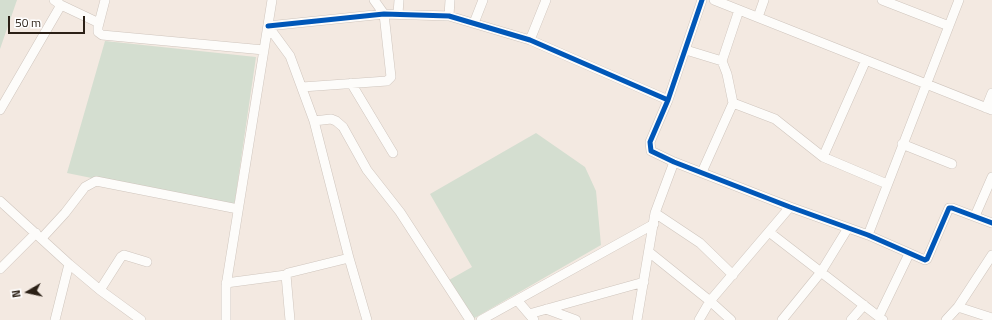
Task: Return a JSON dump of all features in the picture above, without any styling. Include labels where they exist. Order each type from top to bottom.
[{"type":"street","points":[[105,0],[98,24],[98,32],[102,35],[264,50]]},
{"type":"street","points":[[226,320],[226,283],[272,0]]},
{"type":"street","points":[[302,87],[387,81],[391,77],[384,14],[374,0]]},
{"type":"street","points":[[398,14],[399,0]]},
{"type":"street","points":[[449,16],[450,0]]},
{"type":"street","points":[[474,23],[482,0]]},
{"type":"street","points":[[530,40],[546,0]]},
{"type":"street","points":[[702,0],[668,100],[650,142],[651,151],[674,162],[790,207],[868,235],[925,260],[927,260],[949,208],[992,223]]},
{"type":"street","points":[[714,0],[989,109],[992,93]]},
{"type":"street","points":[[758,17],[764,0]]},
{"type":"street","points":[[882,0],[949,26]]},
{"type":"street","points":[[868,235],[959,0]]},
{"type":"street","points":[[0,110],[58,2],[98,24]]},
{"type":"street","points":[[702,172],[733,103],[727,74],[722,61],[739,10]]},
{"type":"street","points":[[268,26],[384,14],[449,16],[530,40],[668,100]]},
{"type":"street","points":[[268,26],[290,56],[314,121],[349,258],[367,320]]},
{"type":"street","points":[[686,50],[722,61]]},
{"type":"street","points":[[823,157],[866,60]]},
{"type":"street","points":[[351,83],[393,153]]},
{"type":"street","points":[[733,103],[775,119],[823,157],[887,184]]},
{"type":"street","points":[[314,121],[331,119],[343,127],[367,170],[400,212],[470,320]]},
{"type":"street","points":[[902,144],[952,164]]},
{"type":"street","points":[[637,320],[655,213],[674,162]]},
{"type":"street","points":[[974,216],[992,177]]},
{"type":"street","points":[[0,269],[65,213],[85,187],[96,181],[238,209]]},
{"type":"street","points":[[0,201],[69,264],[100,290],[141,320]]},
{"type":"street","points":[[699,320],[710,301],[790,207]]},
{"type":"street","points":[[655,213],[700,243],[733,275]]},
{"type":"street","points":[[481,320],[654,224]]},
{"type":"street","points":[[782,320],[821,272],[848,228]]},
{"type":"street","points":[[769,232],[881,318],[909,254]]},
{"type":"street","points":[[649,252],[710,301],[731,320]]},
{"type":"street","points":[[100,290],[121,257],[124,255],[147,262]]},
{"type":"street","points":[[946,320],[958,307],[992,255]]},
{"type":"street","points":[[226,283],[286,275],[288,273],[349,258]]},
{"type":"street","points":[[55,320],[69,264]]},
{"type":"street","points":[[286,275],[290,320]]},
{"type":"street","points":[[517,300],[532,317],[546,309],[644,282]]},
{"type":"street","points":[[851,320],[864,304]]},
{"type":"street","points":[[958,307],[992,318]]},
{"type":"street","points":[[546,309],[576,320]]},
{"type":"green space","points":[[0,0],[17,0],[0,49]]},
{"type":"green space","points":[[105,41],[256,57],[234,207],[67,173]]},
{"type":"green space","points":[[536,133],[585,167],[596,191],[601,245],[471,320],[449,280],[472,267],[430,194]]},
{"type":"cycle path","points":[[702,0],[668,100],[650,142],[651,151],[674,162],[790,207],[868,235],[925,260],[927,259],[949,208],[992,223]]},
{"type":"cycle path","points":[[268,26],[384,14],[449,16],[530,40],[668,100]]}]
